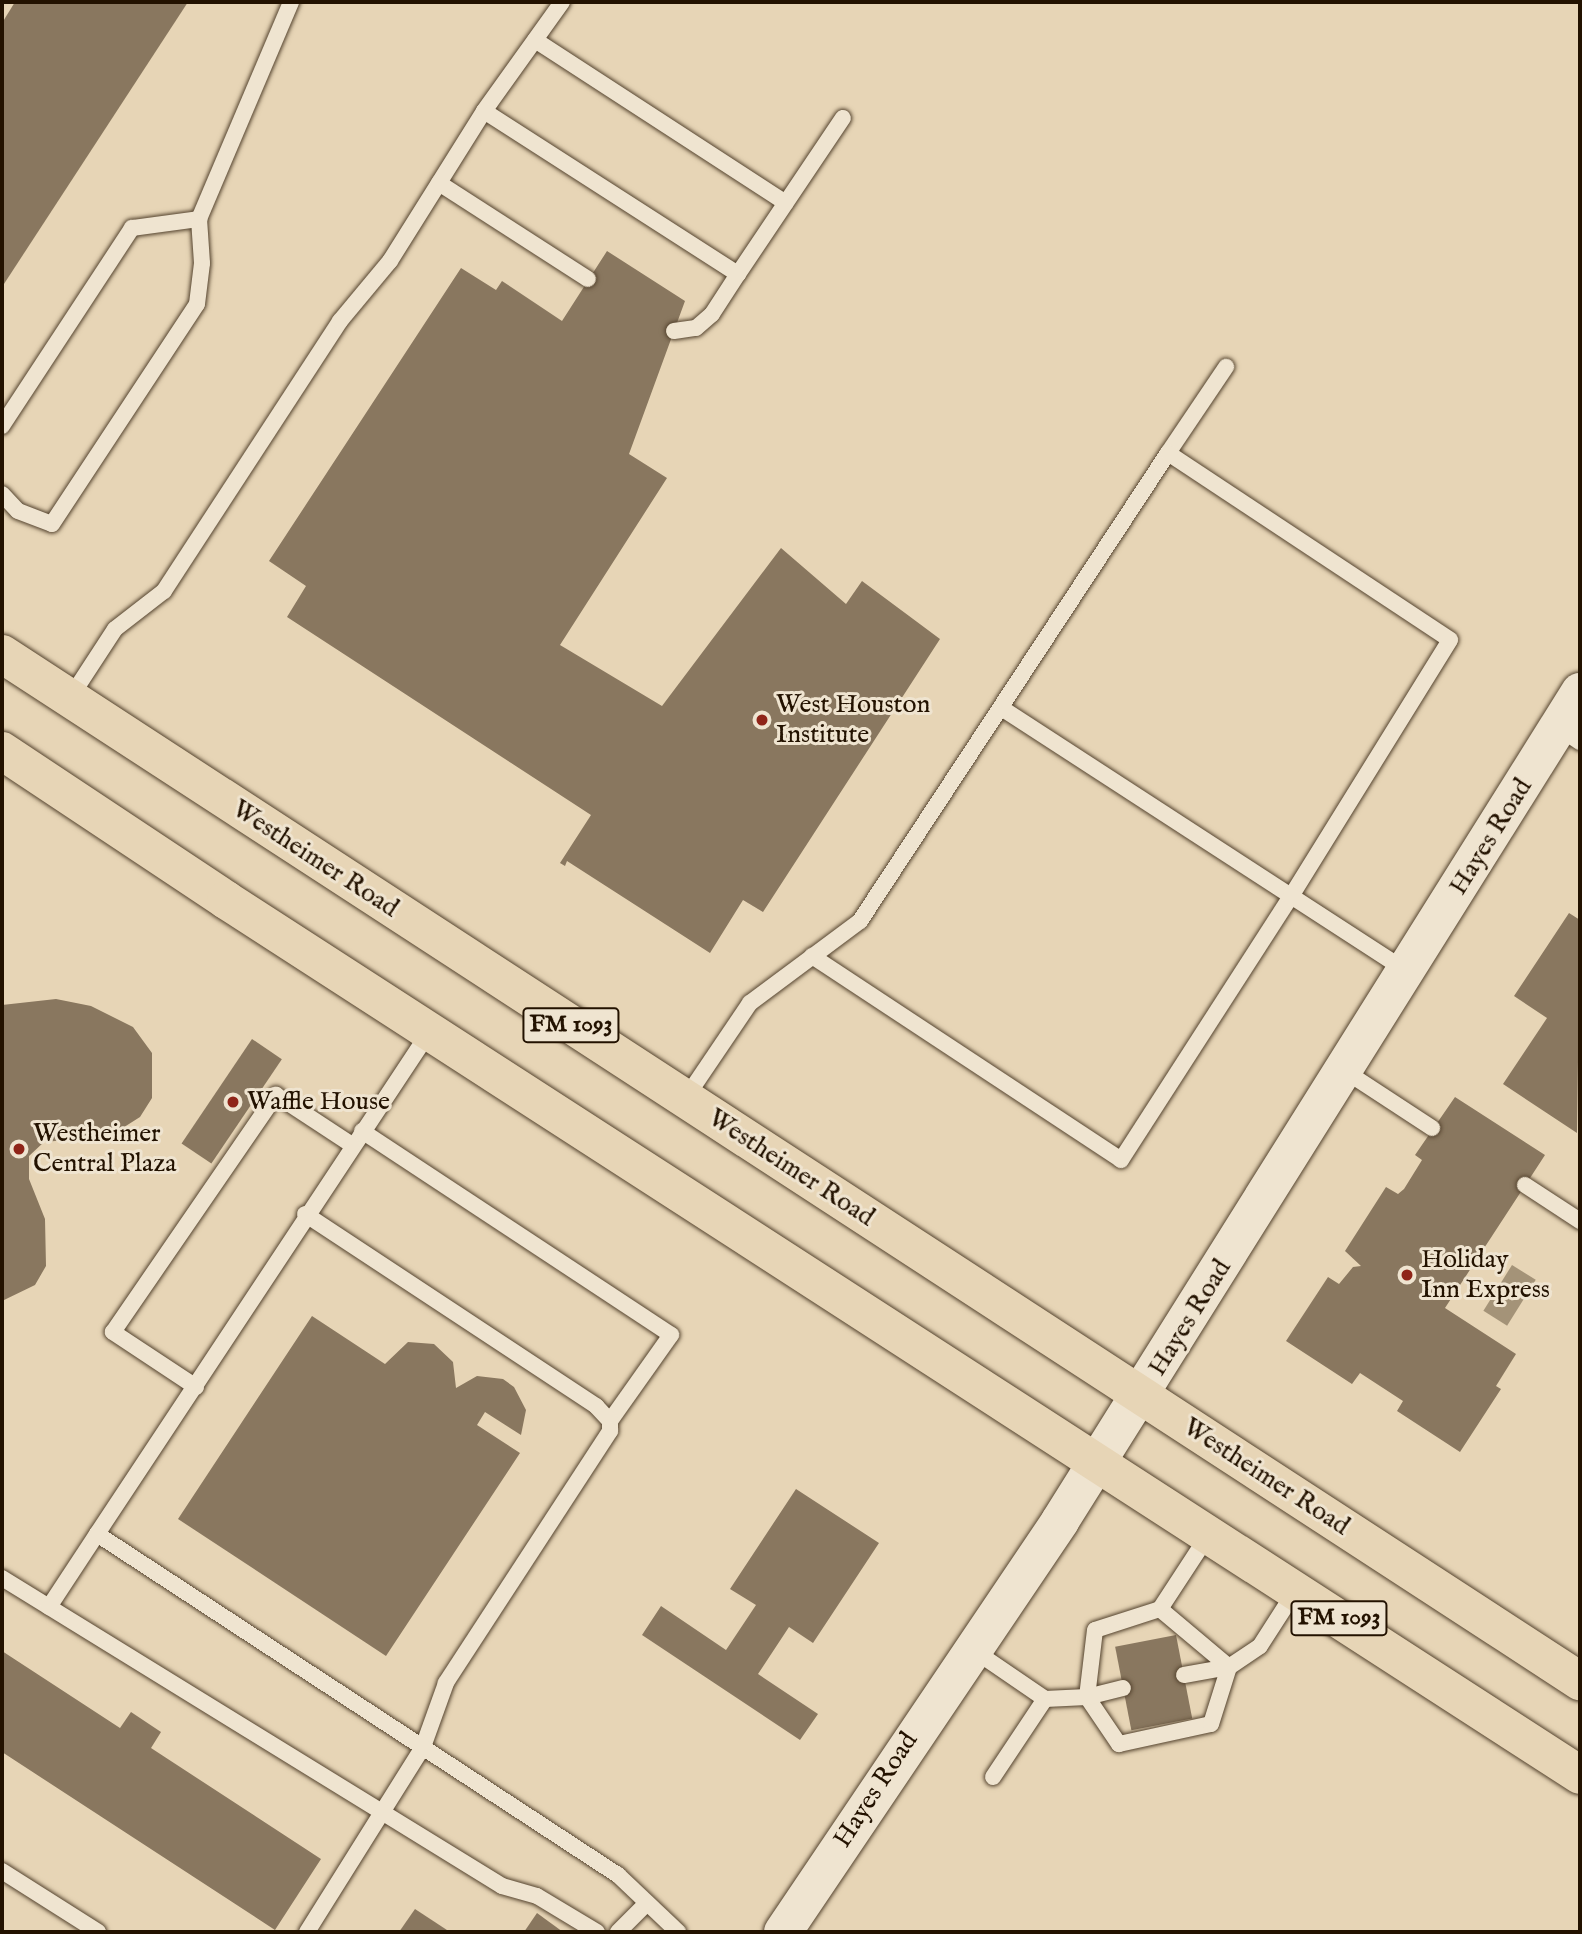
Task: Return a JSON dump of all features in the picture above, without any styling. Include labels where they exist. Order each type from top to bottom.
[{"type":"main road","name":"Westheimer Road","points":[[2,654],[1580,1681]]},
{"type":"main road","name":"FM 1093","points":[[2,751],[429,1031],[1580,1775]]},
{"type":"street","name":"Hayes Road","points":[[783,1932],[1097,1462],[1407,972],[1570,735],[1580,692]]},
{"type":"lane","points":[[2,494],[18,511],[52,524],[197,304],[202,262],[199,219],[291,2]]},
{"type":"lane","points":[[69,698],[115,629],[164,591],[340,321],[390,261],[484,111],[562,2]]},
{"type":"lane","points":[[535,40],[786,203]]},
{"type":"lane","points":[[484,111],[738,274]]},
{"type":"lane","points":[[674,331],[696,328],[712,314],[843,118]]},
{"type":"lane","points":[[439,183],[588,279]]},
{"type":"lane","points":[[2,426],[132,228],[199,219]]},
{"type":"lane","points":[[685,1099],[750,1003],[860,921],[1226,367]]},
{"type":"lane","points":[[813,956],[1121,1160],[1291,896],[1450,640],[1168,453]]},
{"type":"lane","points":[[1001,708],[1407,972]]},
{"type":"lane","points":[[49,1607],[195,1387],[305,1214],[429,1031]]},
{"type":"lane","points":[[1345,1071],[1432,1128]]},
{"type":"lane","points":[[195,1387],[113,1332],[276,1095],[352,1145]]},
{"type":"lane","points":[[307,1932],[385,1814],[423,1747],[446,1684],[610,1431],[610,1421],[671,1335],[362,1130]]},
{"type":"lane","points":[[1525,1185],[1580,1221]]},
{"type":"lane","points":[[305,1214],[596,1406],[610,1421]]},
{"type":"lane","points":[[97,1534],[618,1875],[678,1932]]},
{"type":"lane","points":[[1209,1534],[1160,1609],[1096,1630],[1087,1697],[1119,1744],[1211,1724],[1229,1667]]},
{"type":"lane","points":[[2,1578],[502,1886],[537,1896],[597,1932]]},
{"type":"lane","points":[[1184,1675],[1229,1667],[1260,1646],[1296,1590]]},
{"type":"lane","points":[[1160,1609],[1229,1667]]},
{"type":"lane","points":[[971,1649],[1045,1699],[1087,1697],[1123,1688]]},
{"type":"lane","points":[[993,1777],[1045,1699]]},
{"type":"lane","points":[[2,1871],[98,1932]]},
{"type":"lane","points":[[618,1932],[647,1903]]},
{"type":"shaded area","points":[[1512,1265],[1536,1280],[1507,1326],[1483,1311]]},
{"type":"building","points":[[15,2],[188,2],[2,287],[2,23]]},
{"type":"building","points":[[607,251],[685,301],[629,454],[667,478],[560,645],[662,706],[781,548],[846,604],[862,581],[940,639],[763,912],[743,900],[710,953],[567,861],[565,866],[560,863],[591,815],[287,617],[306,586],[269,561],[461,268],[496,290],[502,281],[562,321]]},
{"type":"building","points":[[1569,913],[1580,920],[1577,1133],[1503,1084],[1547,1018],[1514,996]]},
{"type":"building","name":"Westheimer Central Plaza","points":[[56,999],[91,1006],[133,1027],[152,1053],[152,1098],[140,1117],[110,1136],[44,1142],[29,1156],[29,1179],[45,1219],[46,1266],[35,1285],[2,1301],[2,1005]]},
{"type":"building","name":"Waffle House","points":[[252,1039],[282,1059],[211,1164],[182,1143]]},
{"type":"building","name":"Holiday Inn Express","points":[[1455,1097],[1545,1155],[1445,1308],[1516,1354],[1496,1386],[1501,1389],[1460,1452],[1397,1411],[1403,1401],[1360,1373],[1352,1384],[1286,1341],[1328,1277],[1339,1284],[1353,1267],[1361,1266],[1345,1251],[1386,1187],[1398,1194],[1404,1189],[1422,1160],[1415,1155]]},
{"type":"building","points":[[312,1316],[385,1364],[408,1342],[434,1344],[453,1362],[456,1388],[477,1376],[503,1379],[514,1387],[526,1410],[521,1435],[485,1412],[477,1425],[520,1453],[386,1656],[178,1519]]},
{"type":"building","points":[[796,1489],[879,1543],[813,1643],[789,1627],[758,1674],[818,1714],[800,1740],[642,1635],[661,1606],[726,1650],[756,1605],[730,1589]]},
{"type":"building","points":[[1176,1635],[1192,1718],[1131,1730],[1115,1647]]},
{"type":"building","points":[[2,1651],[120,1728],[131,1712],[161,1732],[151,1748],[321,1859],[275,1930],[2,1752]]},
{"type":"building","points":[[415,1909],[450,1932],[399,1932]]},
{"type":"building","points":[[537,1913],[563,1932],[524,1932]]},
{"type":"place","name":"West Houston Institute","points":[[762,720]]},
{"type":"place","name":"Waffle House","points":[[233,1102]]},
{"type":"place","name":"Westheimer Central Plaza","points":[[19,1149]]},
{"type":"place","name":"Holiday Inn Express","points":[[1407,1275]]}]
